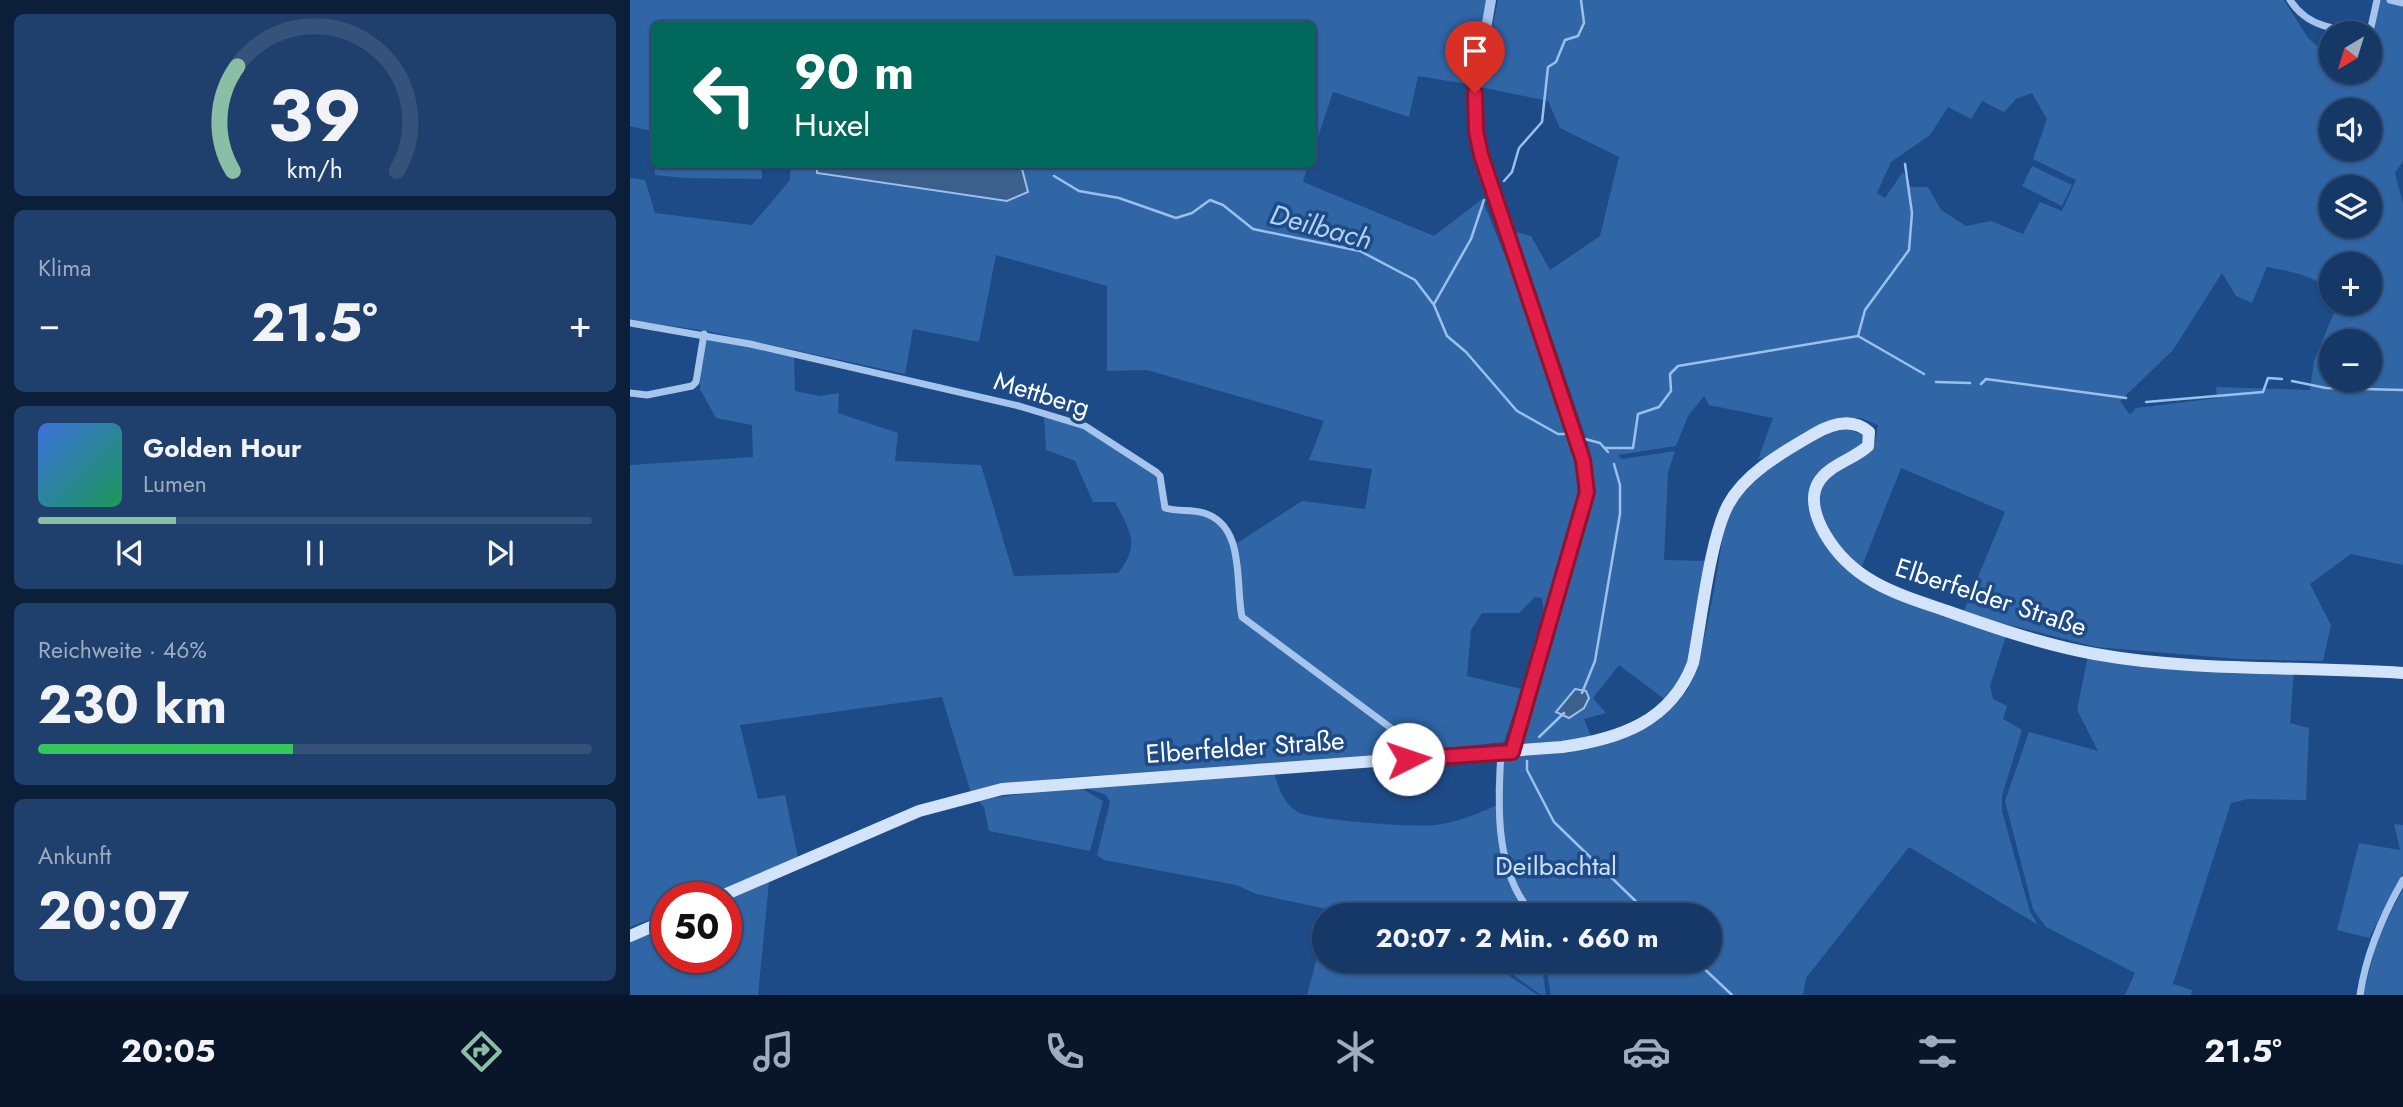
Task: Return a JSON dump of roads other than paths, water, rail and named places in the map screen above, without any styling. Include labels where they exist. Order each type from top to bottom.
[{"type":"main road","name":"Elberfelder Straße","points":[[742,887],[919,811],[1002,789],[1506,752],[1611,738],[1637,728],[1659,714],[1676,696],[1693,663],[1719,531],[1728,504],[1746,481],[1769,463],[1820,431],[1842,424],[1863,427],[1869,432],[1868,446],[1823,476],[1817,484],[1814,503],[1831,544],[1843,561],[1867,579],[1961,616],[2094,653],[2204,664],[2403,673]]},
{"type":"main road","points":[[630,936],[651,927]]},
{"type":"street","points":[[1491,0],[1475,93],[1476,131],[1487,175],[1583,460],[1587,492],[1506,752],[1499,801],[1506,859],[1513,886],[1524,903]]},
{"type":"street","points":[[2290,0],[2308,19],[2330,30],[2370,32],[2373,6],[2377,0]]},
{"type":"street","points":[[2390,0],[2403,3]]},
{"type":"street","name":"Mettberg","points":[[630,323],[704,334],[1019,406],[1091,429],[1156,472],[1160,477],[1165,508],[1205,513],[1221,524],[1238,561],[1242,617],[1403,737],[1408,759]]},
{"type":"street","points":[[630,393],[647,395],[692,386],[696,382],[704,334]]},
{"type":"street","points":[[2360,995],[2367,963],[2382,920],[2403,880]]},
{"type":"waterway","points":[[1504,181],[1512,172],[1519,148],[1542,122],[1548,67],[1556,62],[1565,40],[1578,36],[1584,23],[1581,0]]},
{"type":"waterway","points":[[1858,336],[1865,310],[1909,250],[1912,213],[1905,164]]},
{"type":"waterway","name":"Deilbach","points":[[1054,176],[1079,191],[1119,198],[1176,218],[1192,213],[1210,200],[1223,205],[1253,229],[1360,251],[1415,280],[1434,305],[1447,336],[1466,352],[1517,411],[1558,434],[1567,434]]},
{"type":"waterway","points":[[1434,304],[1471,239],[1484,200]]},
{"type":"waterway","points":[[1605,448],[1633,448],[1638,414],[1659,407],[1671,391],[1670,374],[1678,366],[1858,336],[1924,374]]},
{"type":"waterway","points":[[2146,402],[2263,392],[2268,378],[2282,379]]},
{"type":"waterway","points":[[1981,384],[1986,379],[2126,398]]},
{"type":"waterway","points":[[2292,381],[2326,388],[2403,390]]},
{"type":"waterway","points":[[1936,382],[1970,383]]},
{"type":"waterway","name":"Deilbach","points":[[1585,439],[1600,443],[1608,452]]},
{"type":"waterway","name":"Deilbach","points":[[1582,693],[1595,661],[1620,514],[1620,485],[1614,464]]},
{"type":"waterway","name":"Deilbach","points":[[1539,737],[1564,713]]},
{"type":"waterway","name":"Deilbach","points":[[1527,761],[1527,770],[1554,822],[1638,903]]},
{"type":"waterway","name":"Deilbach","points":[[1709,973],[1732,995]]},
{"type":"park label","name":"Deilbachtal","points":[[1556,866]]}]
